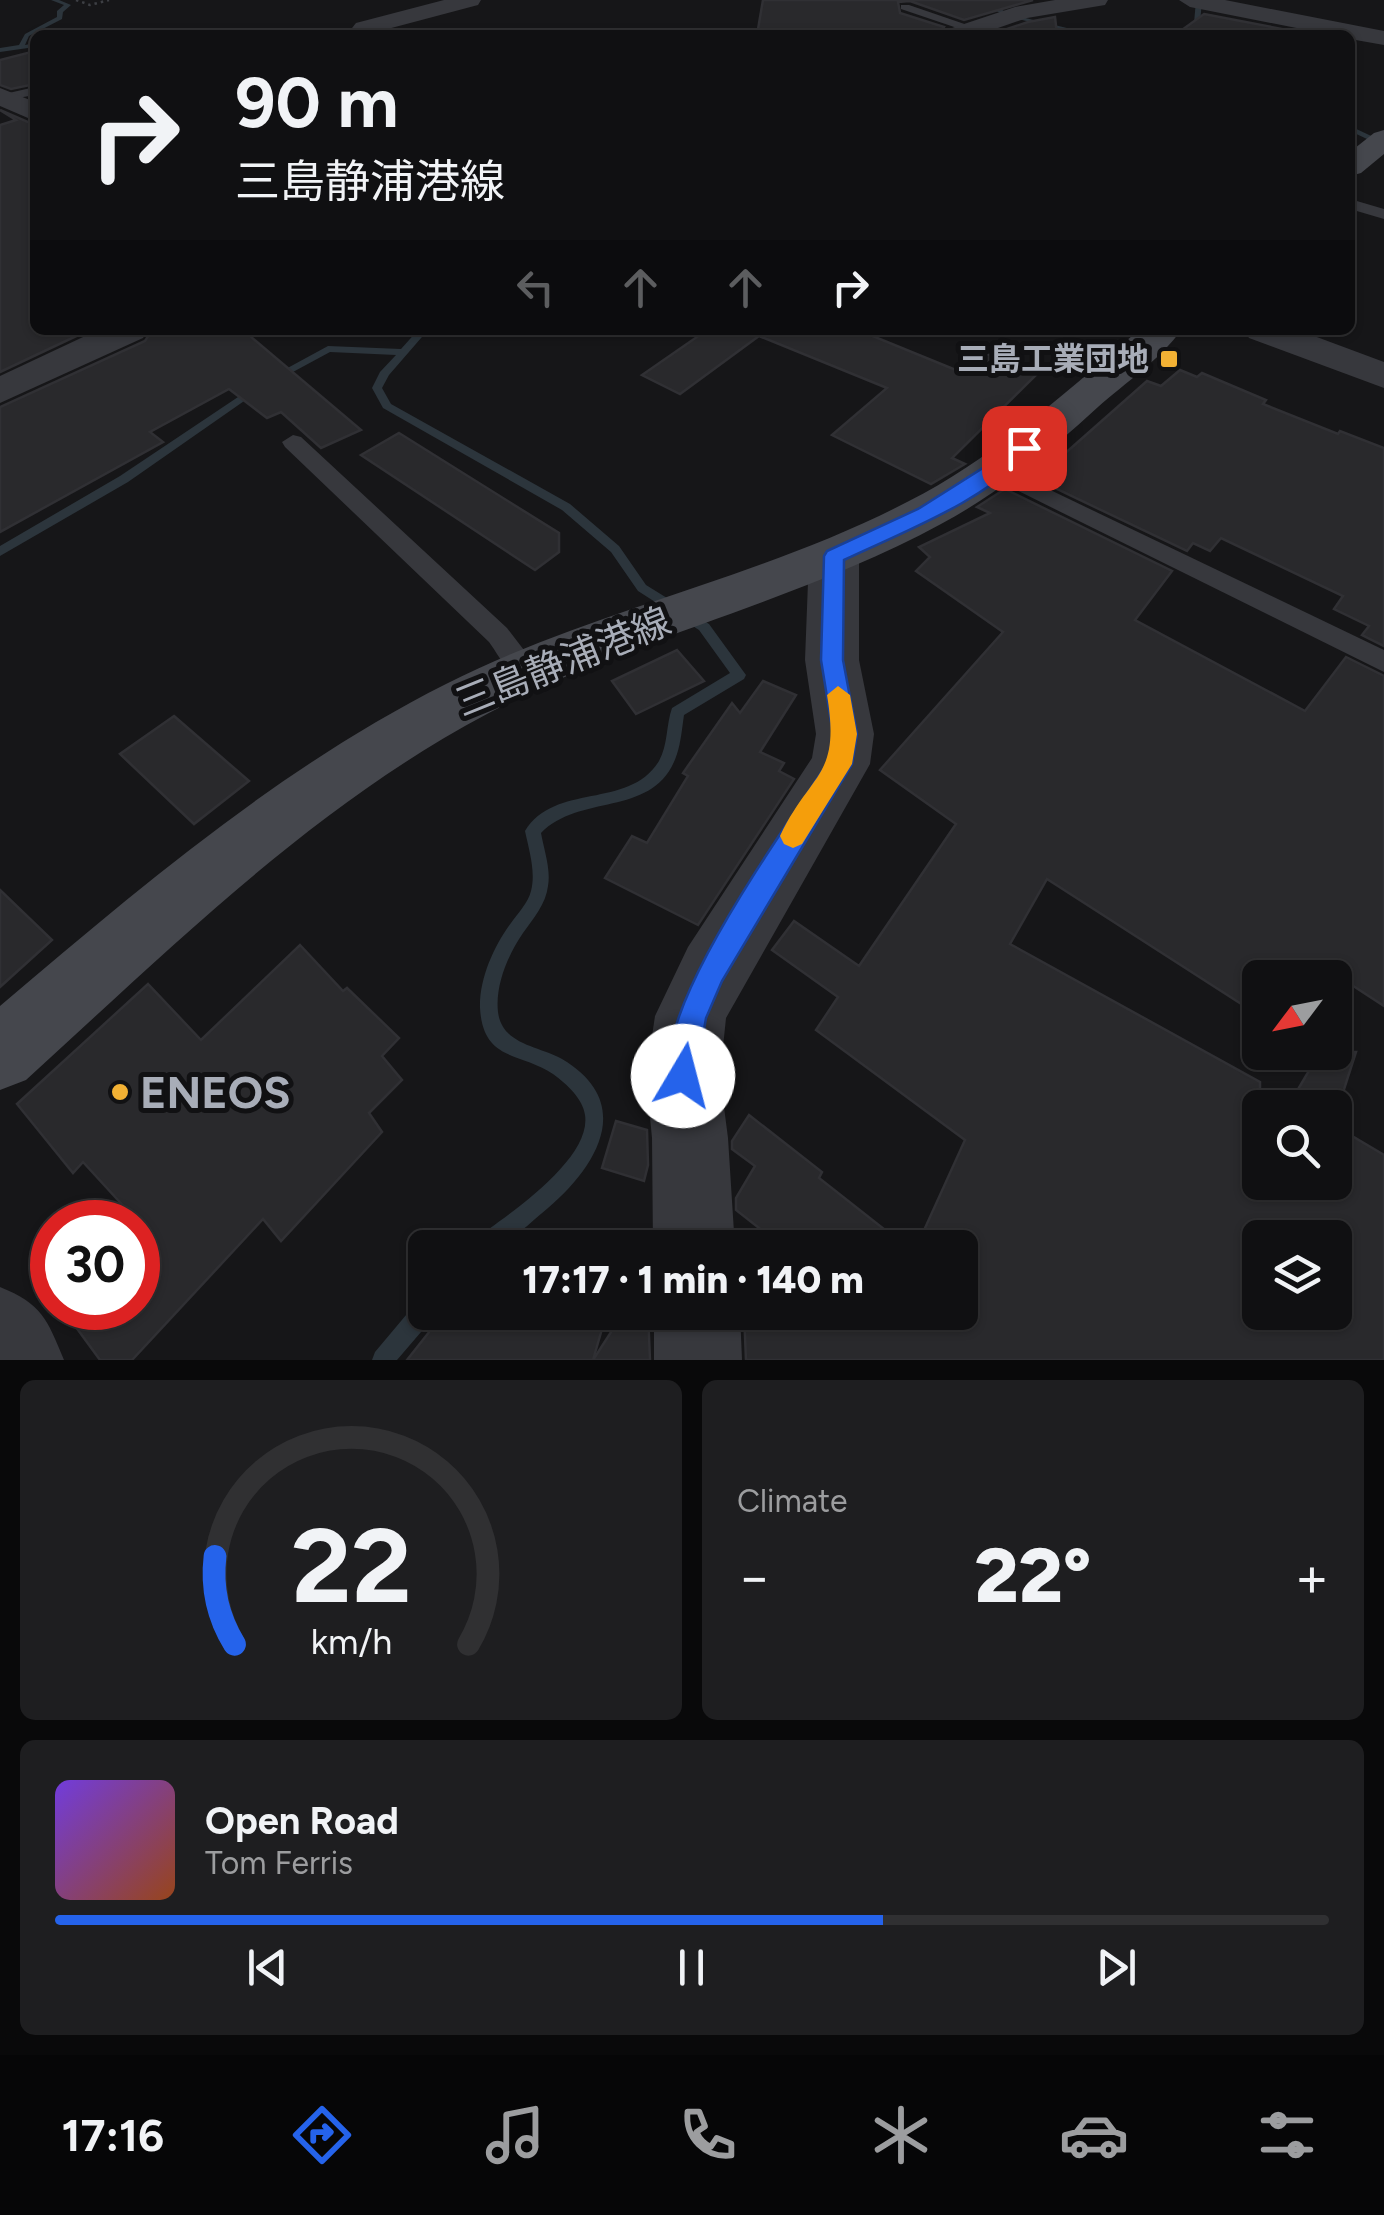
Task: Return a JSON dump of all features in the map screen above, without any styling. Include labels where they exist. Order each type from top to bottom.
[{"type":"main road","name":"三島静浦港線","points":[[0,1054],[244,842],[376,747],[526,671],[834,556],[925,514],[996,472],[1156,335]]},
{"type":"street","points":[[389,30],[373,26],[470,0]]},
{"type":"street","points":[[970,30],[1023,12],[1097,0]]},
{"type":"street","points":[[1190,0],[1300,28],[1344,30],[1366,8]]},
{"type":"street","points":[[1300,28],[1324,0]]},
{"type":"street","points":[[974,4],[1023,12]]},
{"type":"street","points":[[1355,32],[1384,38]]},
{"type":"street","points":[[2,97],[30,111]]},
{"type":"street","points":[[0,391],[118,335]]},
{"type":"street","points":[[1276,335],[1384,376]]},
{"type":"street","points":[[693,1230],[683,1076],[691,1016],[712,971],[840,764],[845,734],[832,660],[834,556]]},
{"type":"street","points":[[0,1330],[20,1360]]},
{"type":"street","points":[[697,1330],[698,1360]]},
{"type":"lane","points":[[905,7],[959,30]]},
{"type":"lane","points":[[2,97],[30,92]]},
{"type":"lane","points":[[1355,205],[1384,214]]},
{"type":"lane","points":[[293,442],[498,635],[526,671]]},
{"type":"lane","points":[[996,472],[1384,662]]},
{"type":"path","points":[[76,0],[90,5],[108,0]]},
{"type":"building","points":[[763,0],[1033,0],[964,20],[910,1],[898,2],[900,13],[944,27],[942,30],[758,30]]},
{"type":"building","points":[[1204,14],[1287,30],[1182,30]]},
{"type":"building","points":[[1055,17],[1056,30],[1004,30]]},
{"type":"building","points":[[30,52],[30,85],[11,89],[0,85],[0,60]]},
{"type":"building","points":[[0,110],[30,123],[30,335],[78,335],[0,372],[0,125],[16,120]]},
{"type":"building","points":[[149,335],[249,335],[361,430],[321,448],[281,412],[267,418],[229,389],[150,432],[163,442],[0,532],[0,407],[145,341]]},
{"type":"building","points":[[700,335],[870,335],[968,375],[987,354],[1038,373],[952,458],[965,464],[931,484],[832,435],[887,388],[759,336],[680,394],[642,375]]},
{"type":"building","points":[[1180,370],[1197,377],[1202,373],[1266,400],[1263,404],[1384,448],[1384,646],[1362,635],[1369,626],[1334,609],[1343,596],[1221,538],[1210,551],[1193,543],[1187,551],[1036,479],[1147,381],[1161,386]]},
{"type":"building","points":[[399,433],[559,533],[559,552],[535,570],[361,455]]},
{"type":"building","points":[[1005,489],[1172,571],[1135,620],[1305,711],[1346,657],[1384,676],[1384,1006],[1352,985],[1352,960],[1242,960],[1242,1004],[1047,879],[1010,944],[1260,1082],[1260,1090],[1242,1090],[1242,1200],[1352,1200],[1352,1136],[1384,1155],[1384,1360],[746,1360],[745,1330],[978,1330],[978,1230],[924,1230],[965,1140],[816,1030],[838,997],[772,950],[794,921],[859,966],[956,824],[880,770],[1003,632],[916,571],[930,557],[919,547],[990,513],[977,507]]},
{"type":"building","points":[[677,650],[704,681],[636,714],[612,681]]},
{"type":"building","points":[[763,681],[796,695],[760,752],[784,763],[779,771],[794,779],[698,925],[605,878],[632,836],[647,843],[688,776],[683,773],[732,703],[740,713]]},
{"type":"building","points":[[174,716],[249,781],[194,824],[120,754]]},
{"type":"building","points":[[0,890],[52,940],[0,987]]},
{"type":"building","points":[[300,945],[343,991],[347,988],[399,1038],[382,1056],[402,1080],[369,1113],[382,1132],[281,1241],[263,1219],[160,1330],[160,1200],[118,1200],[83,1162],[73,1173],[17,1104],[148,984],[201,1040]]},
{"type":"building","points":[[1309,1070],[1350,1070],[1344,1090],[1298,1090]]},
{"type":"building","points":[[749,1115],[822,1172],[819,1178],[885,1230],[762,1230],[736,1210],[736,1198],[755,1166],[732,1149],[732,1141]]},
{"type":"building","points":[[616,1121],[647,1130],[648,1165],[644,1181],[602,1168]]},
{"type":"building","points":[[78,1330],[160,1330],[132,1360],[100,1360]]},
{"type":"building","points":[[431,1330],[602,1330],[593,1360],[407,1360]]},
{"type":"building","points":[[612,1330],[649,1330],[650,1360],[593,1360]]},
{"type":"waterway","points":[[37,30],[60,18],[60,11],[68,5],[54,0]]},
{"type":"waterway","points":[[997,0],[996,9],[1007,15],[1072,30]]},
{"type":"waterway","points":[[1196,30],[1199,0]]},
{"type":"waterway","points":[[22,45],[30,33]]},
{"type":"waterway","points":[[0,50],[30,46]]},
{"type":"waterway","points":[[1355,130],[1384,145]]},
{"type":"waterway","points":[[419,335],[384,374],[377,388],[387,406],[566,507],[615,549],[642,588],[704,627],[739,675],[677,712],[670,754],[657,777],[623,795],[563,809],[546,817],[533,831],[540,870],[539,892],[499,962],[489,1001],[492,1025],[505,1043],[560,1068],[586,1092],[595,1117],[590,1143],[575,1167],[553,1191],[504,1230]]},
{"type":"waterway","points":[[276,377],[328,349],[403,352]]},
{"type":"waterway","points":[[0,552],[124,479],[253,390]]},
{"type":"waterway","points":[[383,1360],[408,1330]]},
{"type":"slow traffic","points":[[793,836],[840,764],[845,734],[838,695]]},
{"type":"place","name":"三島工業団地","points":[[1169,359]]},
{"type":"place","name":"ENEOS","points":[[120,1092]]},
{"type":"route","points":[[683,1076],[691,1016],[712,971],[840,764],[845,734],[832,660],[834,556],[925,514],[996,472],[1024,448]]}]
